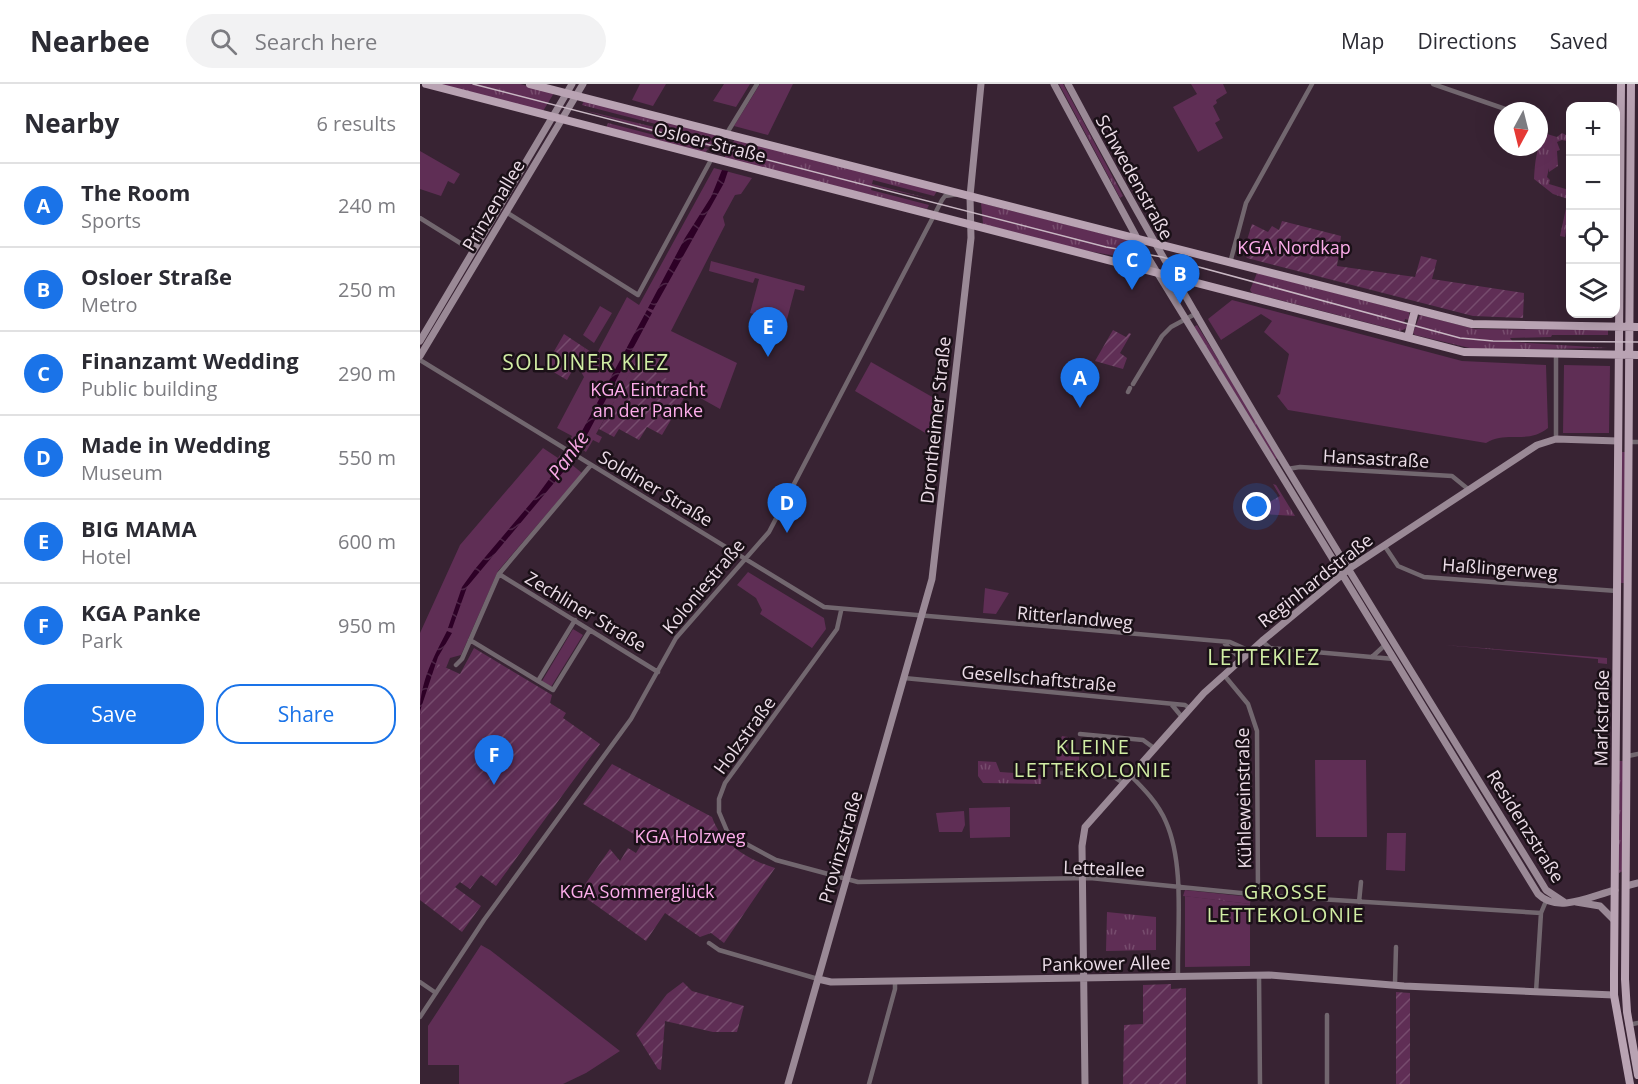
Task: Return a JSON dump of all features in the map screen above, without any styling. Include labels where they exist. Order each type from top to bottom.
[{"type":"main road","name":"Osloer Straße","points":[[426,84],[1471,353],[1634,355]]},
{"type":"main road","name":"Osloer Straße","points":[[530,84],[1476,325],[1634,327]]},
{"type":"main road","name":"Prinzenallee","points":[[420,358],[424,339],[472,250],[572,84]]},
{"type":"main road","name":"Prinzenallee","points":[[424,339],[506,212],[583,84]]},
{"type":"main road","points":[[970,196],[981,84]]},
{"type":"main road","name":"Schwedenstraße","points":[[1054,84],[1137,238],[1243,413]]},
{"type":"main road","name":"Schwedenstraße","points":[[1068,84],[1153,242],[1251,408]]},
{"type":"main road","name":"Markstraße","points":[[1614,996],[1621,84]]},
{"type":"main road","name":"Markstraße","points":[[1625,995],[1628,591],[1634,442],[1631,84]]},
{"type":"main road","points":[[1621,111],[1631,111]]},
{"type":"main road","name":"Drontheimer Straße","points":[[922,617],[934,570],[971,225],[970,196]]},
{"type":"main road","points":[[1408,337],[1415,310]]},
{"type":"main road","name":"Residenzstraße","points":[[1251,408],[1546,890],[1564,902]]},
{"type":"main road","name":"Residenzstraße","points":[[1243,413],[1532,885],[1546,901],[1564,902]]},
{"type":"main road","name":"Reginhardstraße","points":[[1085,1084],[1082,846],[1085,827],[1189,708],[1250,651],[1350,568],[1537,445],[1556,439],[1618,441]]},
{"type":"main road","points":[[1618,441],[1634,442]]},
{"type":"main road","name":"Haßlingerweg","points":[[1617,591],[1628,591]]},
{"type":"main road","name":"Provinzstraße","points":[[788,1084],[922,617]]},
{"type":"main road","points":[[1617,683],[1628,686]]},
{"type":"main road","points":[[1616,756],[1628,756]]},
{"type":"main road","points":[[1574,902],[1638,883]]},
{"type":"main road","points":[[1564,902],[1600,906],[1614,920]]},
{"type":"main road","name":"Pankower Allee","points":[[818,979],[831,982],[1259,975],[1395,983],[1408,986],[1418,984],[1614,996]]},
{"type":"main road","points":[[1630,1084],[1614,996],[1625,995],[1638,1075]]},
{"type":"street","points":[[727,133],[757,84]]},
{"type":"street","points":[[1230,262],[1246,203],[1312,84]]},
{"type":"street","points":[[1433,84],[1494,105]]},
{"type":"street","points":[[506,212],[638,295],[712,158]]},
{"type":"street","name":"Koloniestraße","points":[[420,1017],[484,920],[630,721],[676,638],[769,532],[944,197],[960,193]]},
{"type":"street","points":[[420,218],[472,250]]},
{"type":"street","points":[[1130,388],[1162,336],[1197,313]]},
{"type":"street","points":[[1556,354],[1556,439]]},
{"type":"street","name":"Soldiner Straße","points":[[420,358],[564,449],[824,607],[922,617]]},
{"type":"street","points":[[456,665],[462,660],[499,574],[591,465]]},
{"type":"street","name":"Hansastraße","points":[[1279,471],[1300,467],[1452,476],[1468,489]]},
{"type":"street","name":"Haßlingerweg","points":[[1384,545],[1398,566],[1424,577],[1617,591]]},
{"type":"street","name":"Zechliner Straße","points":[[499,574],[658,672]]},
{"type":"street","name":"Holzstraße","points":[[841,610],[837,629],[725,783],[718,806],[724,825],[737,839],[777,860],[846,880]]},
{"type":"street","name":"Ritterlandweg","points":[[922,617],[1225,644],[1236,643],[1250,651]]},
{"type":"street","points":[[538,681],[574,620]]},
{"type":"street","points":[[470,640],[553,690],[590,630]]},
{"type":"street","points":[[1262,641],[1270,648],[1394,659]]},
{"type":"street","points":[[1225,644],[1241,659]]},
{"type":"street","points":[[1372,657],[1385,645]]},
{"type":"street","name":"Kühleweinstraße","points":[[1224,675],[1248,704],[1257,731],[1258,895]]},
{"type":"street","name":"Gesellschaftstraße","points":[[904,678],[1185,705],[1189,708]]},
{"type":"street","points":[[1171,704],[1182,717]]},
{"type":"street","points":[[1080,734],[1143,740],[1154,748]]},
{"type":"street","points":[[1628,756],[1638,754]]},
{"type":"street","points":[[1062,773],[1114,777],[1123,783]]},
{"type":"street","points":[[1130,775],[1154,801],[1166,820],[1176,853],[1178,976]]},
{"type":"street","name":"Letteallee","points":[[846,880],[858,882],[1090,878],[1359,903],[1541,913]]},
{"type":"street","points":[[1359,903],[1361,882]]},
{"type":"street","points":[[1536,992],[1541,913],[1546,901]]},
{"type":"street","points":[[709,943],[719,950],[818,979]]},
{"type":"street","points":[[1395,983],[1396,947]]},
{"type":"street","points":[[1259,975],[1260,1084]]},
{"type":"street","points":[[869,1084],[895,989],[895,981]]},
{"type":"street","points":[[420,982],[436,993]]},
{"type":"street","points":[[1327,1015],[1327,1084]]},
{"type":"street","points":[[1628,1024],[1638,1023]]},
{"type":"green space","points":[[437,84],[520,84],[554,93],[543,111]]},
{"type":"green space","points":[[640,84],[666,84],[653,106],[632,100]]},
{"type":"green space","points":[[724,84],[750,84],[736,107],[713,101]]},
{"type":"green space","points":[[760,84],[793,84],[768,135],[734,126]]},
{"type":"green space","points":[[1059,84],[1063,84],[1123,196],[1120,198]]},
{"type":"green space","points":[[1191,84],[1223,84],[1227,93],[1216,100],[1217,103],[1213,106],[1220,120],[1215,123],[1223,138],[1198,152],[1173,107],[1197,94]]},
{"type":"green space","points":[[584,101],[717,134],[714,139],[582,105]]},
{"type":"green space","points":[[583,110],[713,141],[709,147],[637,128],[637,126]]},
{"type":"green space","points":[[608,123],[708,149],[705,153],[606,128]]},
{"type":"green space","points":[[1562,133],[1566,135],[1566,141],[1557,142],[1560,150],[1557,151],[1558,166],[1549,172],[1549,168],[1547,177],[1550,180],[1549,184],[1566,189],[1566,198],[1553,194],[1534,179],[1537,156],[1548,156],[1548,134],[1557,137]]},
{"type":"green space","points":[[735,139],[937,191],[934,196],[873,180],[872,184],[931,199],[872,186],[871,190],[929,205],[927,209],[724,158]]},
{"type":"green space","points":[[420,151],[460,174],[454,184],[448,181],[441,196],[420,189]]},
{"type":"green space","points":[[714,168],[752,178],[741,194],[735,195],[723,217],[725,225],[671,331],[737,363],[720,409],[636,362],[596,434],[602,437],[599,443],[593,440],[586,452],[569,441],[572,436],[557,428],[584,377],[580,370],[581,364],[577,362],[585,348],[596,355],[627,297],[639,305]]},
{"type":"green space","points":[[981,203],[1127,240],[1131,247],[1129,250],[1139,260],[1082,250],[983,224]]},
{"type":"green space","points":[[1566,208],[1566,232],[1565,237],[1560,236]]},
{"type":"green space","name":"KGA Nordkap","points":[[1282,221],[1341,236],[1337,266],[1415,277],[1421,256],[1437,260],[1432,279],[1524,293],[1523,318],[1473,316],[1247,258],[1243,253],[1252,224],[1268,232],[1272,226],[1279,230]]},
{"type":"green space","points":[[711,261],[805,286],[804,291],[795,289],[786,323],[750,313],[759,279],[755,278],[753,283],[709,271]]},
{"type":"green space","points":[[1257,273],[1409,312],[1409,320],[1405,319],[1404,324],[1408,325],[1407,328],[1400,331],[1252,293],[1250,290]]},
{"type":"green space","points":[[1232,300],[1462,361],[1546,365],[1548,428],[1532,436],[1494,439],[1486,443],[1288,410],[1277,396],[1280,394],[1289,354],[1264,332],[1272,321],[1261,314],[1221,340],[1208,319]]},
{"type":"green space","points":[[600,306],[612,313],[594,343],[583,335]]},
{"type":"green space","points":[[1420,315],[1475,329],[1608,330],[1608,335],[1510,338],[1513,342],[1608,348],[1478,350],[1415,335],[1413,333]]},
{"type":"green space","points":[[1197,325],[1279,458],[1275,459],[1194,327]]},
{"type":"green space","points":[[1113,330],[1126,337],[1129,333],[1131,334],[1120,353],[1127,358],[1123,369],[1095,361]]},
{"type":"green space","points":[[564,334],[585,348],[567,380],[545,367]]},
{"type":"green space","name":"KGA Eintracht an der Panke","points":[[636,361],[688,391],[662,435],[647,427],[639,440],[619,429],[614,437],[599,429]]},
{"type":"green space","points":[[871,362],[941,402],[938,434],[930,430],[927,434],[855,391]]},
{"type":"green space","points":[[1564,365],[1610,366],[1609,433],[1563,433]]},
{"type":"green space","points":[[543,448],[558,458],[560,455],[582,473],[498,571],[461,655],[450,658],[446,668],[439,665],[420,720],[420,633],[460,545]]},
{"type":"green space","points":[[1621,452],[1628,452],[1626,583],[1620,583]]},
{"type":"green space","points":[[1273,484],[1276,485],[1295,516],[1248,513],[1249,508],[1257,509],[1280,496]]},
{"type":"green space","points":[[748,572],[824,618],[826,629],[812,648],[760,614],[762,610],[756,598],[737,585]]},
{"type":"green space","points":[[985,588],[1009,593],[996,614],[983,613]]},
{"type":"green space","points":[[573,629],[583,635],[551,687],[542,681]]},
{"type":"green space","points":[[1445,645],[1607,658],[1607,664],[1598,663],[1598,659]]},
{"type":"green space","points":[[474,648],[552,695],[550,703],[566,713],[563,718],[600,744],[496,886],[481,875],[470,889],[460,882],[455,887],[481,906],[462,932],[420,900],[420,716],[438,664],[460,674]]},
{"type":"green space","points":[[1062,736],[1068,737],[1067,754],[1079,754],[1079,764],[1076,769],[1057,766],[1056,751]]},
{"type":"green space","points":[[1315,760],[1366,760],[1367,837],[1316,837]]},
{"type":"green space","points":[[978,761],[996,762],[1000,772],[1042,775],[1041,784],[983,783],[978,776]]},
{"type":"green space","points":[[1619,761],[1625,761],[1623,871],[1619,873]]},
{"type":"green space","points":[[612,764],[712,817],[722,835],[737,850],[775,868],[724,943],[711,933],[700,937],[665,913],[646,941],[579,893],[610,849],[620,861],[628,848],[636,853],[644,840],[583,804]]},
{"type":"green space","points":[[1010,807],[1010,837],[970,838],[969,808]]},
{"type":"green space","points":[[964,811],[965,825],[962,832],[939,832],[936,813]]},
{"type":"green space","points":[[1387,833],[1406,833],[1405,871],[1386,870]]},
{"type":"green space","points":[[1185,890],[1251,897],[1250,904],[1183,896]]},
{"type":"green space","points":[[1185,896],[1250,904],[1250,966],[1185,967]]},
{"type":"green space","points":[[1107,912],[1156,917],[1156,950],[1106,951]]},
{"type":"green space","points":[[481,945],[620,1051],[586,1073],[563,1084],[459,1084],[459,1065],[428,1065],[428,1026]]},
{"type":"green space","points":[[683,982],[692,991],[744,1006],[737,1032],[713,1032],[665,1021],[661,1070],[658,1069],[636,1034],[667,994]]},
{"type":"green space","points":[[1171,984],[1171,989],[1186,988],[1186,1084],[1123,1084],[1124,1025],[1143,1024],[1143,985]]},
{"type":"green space","points":[[1396,992],[1410,993],[1410,1084],[1396,1084]]},
{"type":"water","points":[[722,170],[728,171],[724,183],[653,310],[648,308],[685,238],[711,197]]},
{"type":"water","name":"Panke","points":[[647,310],[652,313],[580,448],[569,465],[467,587],[452,629],[448,628],[462,587],[536,497],[575,444]]},
{"type":"water","points":[[447,631],[452,633],[438,657],[420,711],[425,680]]},
{"type":"tram line","points":[[473,84],[1106,247],[1162,257],[1460,338],[1493,341],[1638,342]]},
{"type":"place","name":"Finanzamt Wedding","points":[[1132,290]]},
{"type":"place","name":"Osloer Straße","points":[[1180,304]]},
{"type":"place","name":"BIG MAMA","points":[[768,357]]},
{"type":"place","name":"The Room","points":[[1080,408]]},
{"type":"place","name":"Made in Wedding","points":[[787,533]]},
{"type":"place","name":"KGA Panke","points":[[494,785]]},
{"type":"district","name":"SOLDINER KIEZ","points":[[586,362]]},
{"type":"district","name":"LETTEKIEZ","points":[[1264,657]]},
{"type":"district","name":"KLEINE LETTEKOLONIE","points":[[1093,758]]},
{"type":"district","name":"GROSSE LETTEKOLONIE","points":[[1286,902]]},
{"type":"park label","name":"KGA Holzweg","points":[[690,836]]},
{"type":"park label","name":"KGA Sommerglück","points":[[637,891]]}]
